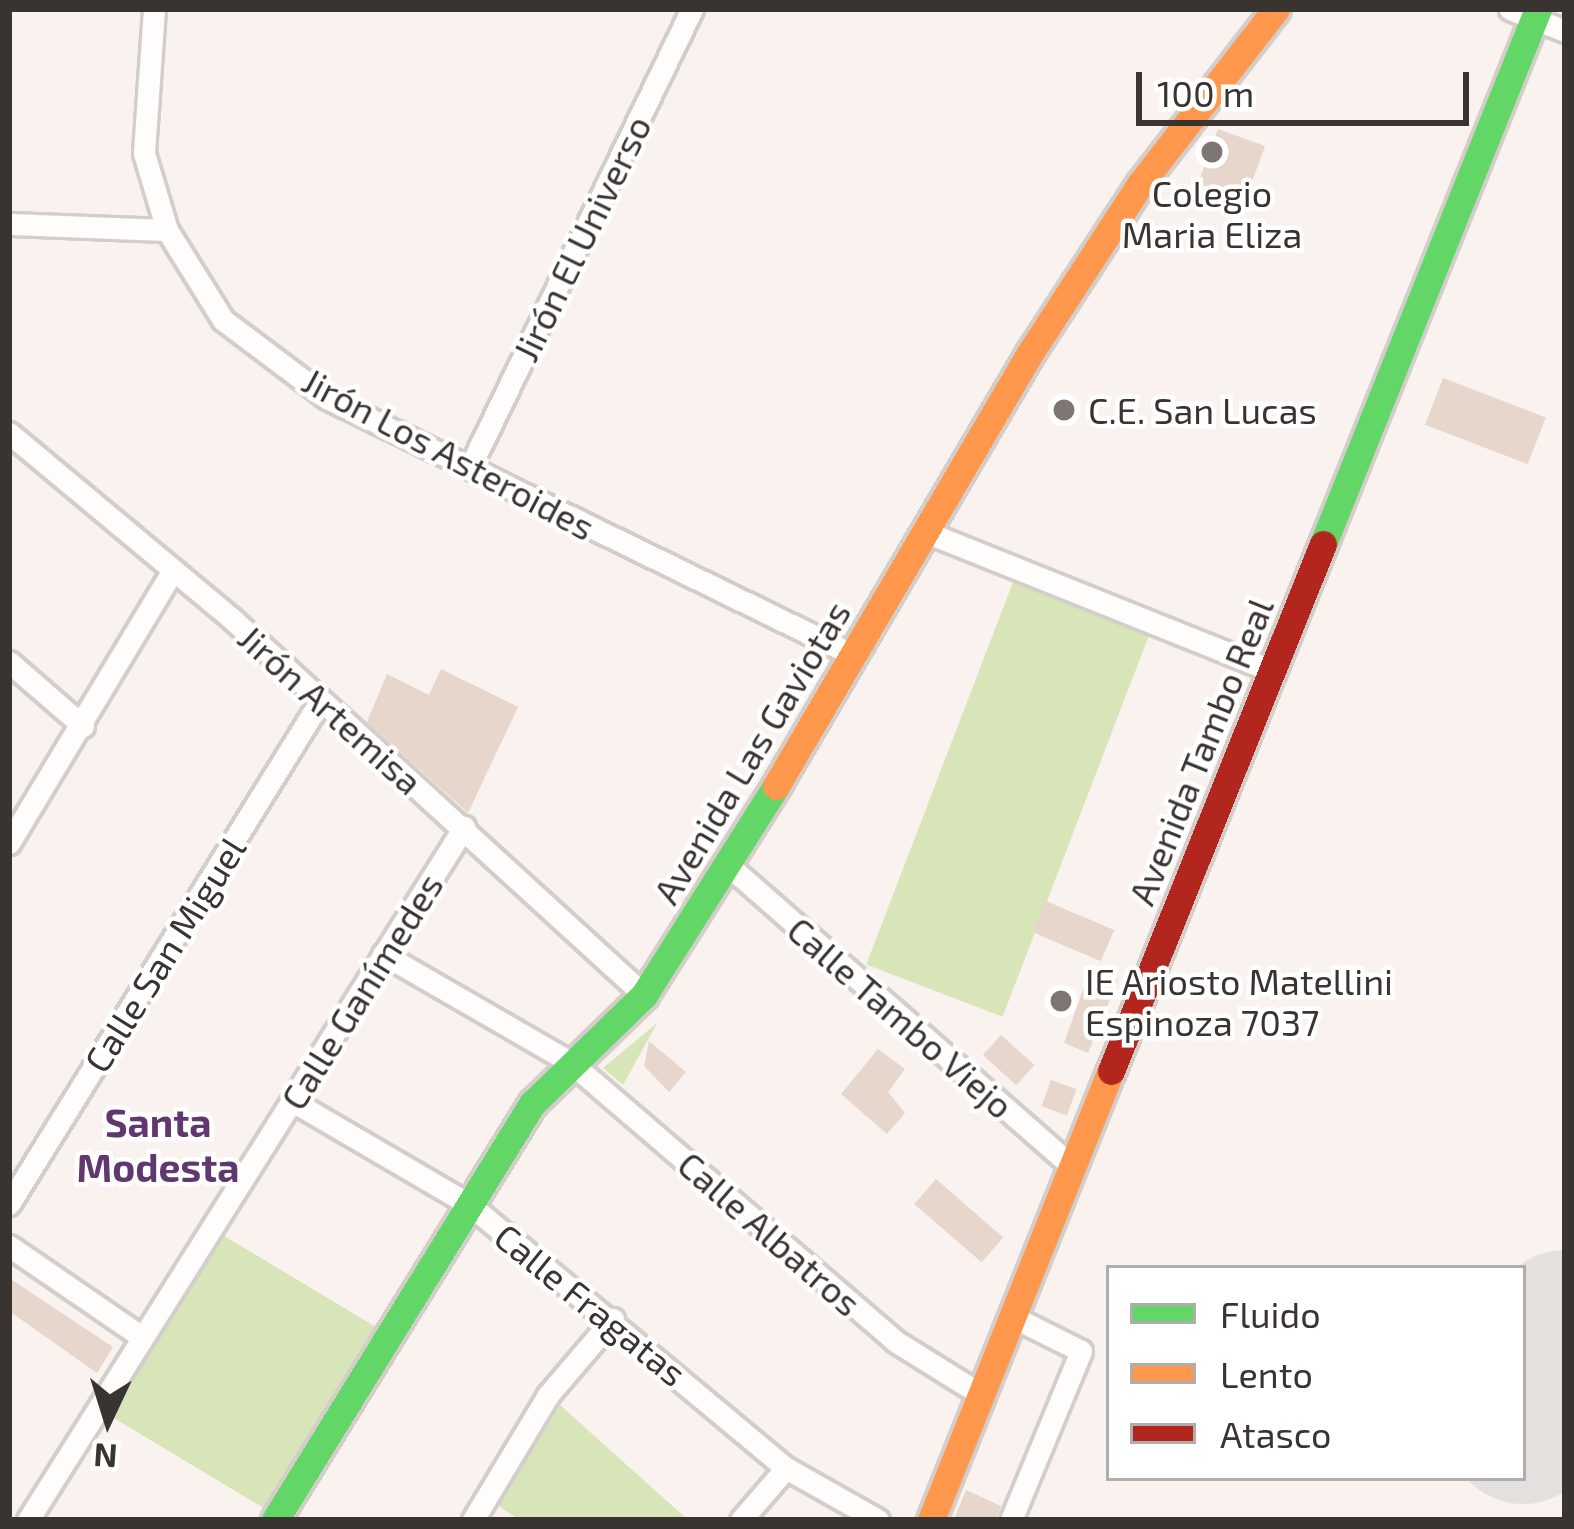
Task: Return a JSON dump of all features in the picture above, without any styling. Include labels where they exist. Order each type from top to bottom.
[{"type":"street","name":"Jirón Los Asteroides","points":[[154,9],[144,154],[167,230],[223,320],[327,398],[850,654]]},
{"type":"street","name":"Jirón El Universo","points":[[470,467],[692,9]]},
{"type":"street","name":"Avenida Las Gaviotas","points":[[275,1520],[533,1102],[644,995],[729,866],[1030,353],[1141,183],[1276,9]]},
{"type":"street","points":[[1527,12],[1565,31]]},
{"type":"street","name":"Avenida Tambo Real","points":[[932,1520],[977,1392],[1073,1168],[1527,12]]},
{"type":"street","points":[[9,224],[167,230]]},
{"type":"street","name":"Jirón Artemisa","points":[[9,434],[171,573],[231,618],[319,704],[464,827],[644,995]]},
{"type":"street","points":[[928,533],[1270,670]]},
{"type":"street","points":[[9,843],[171,573]]},
{"type":"street","points":[[9,662],[83,726]]},
{"type":"street","name":"Calle San Miguel","points":[[9,1204],[319,704]]},
{"type":"street","name":"Calle Ganímedes","points":[[28,1520],[139,1335],[294,1102],[464,827]]},
{"type":"street","name":"Calle Tambo Viejo","points":[[729,866],[1073,1168]]},
{"type":"street","name":"Calle Albatros","points":[[383,955],[570,1062],[895,1341],[977,1392]]},
{"type":"street","name":"Calle Fragatas","points":[[294,1102],[470,1205],[787,1468],[878,1520]]},
{"type":"street","points":[[9,1246],[139,1335]]},
{"type":"street","points":[[1011,1316],[1081,1351],[1011,1520]]},
{"type":"street","points":[[473,1520],[548,1396],[613,1319]]},
{"type":"street","points":[[741,1520],[787,1468]]},
{"type":"green space","points":[[1015,577],[1151,629],[1003,1017],[866,964]]},
{"type":"green space","points":[[657,1023],[623,1085],[603,1068]]},
{"type":"green space","points":[[221,1234],[380,1330],[271,1512],[111,1417]]},
{"type":"green space","points":[[560,1405],[688,1520],[520,1520],[497,1505]]},
{"type":"building","points":[[1218,129],[1265,146],[1245,201],[1198,184]]},
{"type":"building","points":[[1443,378],[1546,417],[1528,464],[1425,425]]},
{"type":"building","points":[[441,669],[518,707],[468,813],[367,722],[387,674],[429,695]]},
{"type":"building","points":[[1046,901],[1114,930],[1101,961],[1033,932]]},
{"type":"building","points":[[1090,970],[1118,980],[1088,1053],[1064,1043]]},
{"type":"building","points":[[1001,1035],[1034,1065],[1016,1085],[983,1055]]},
{"type":"building","points":[[649,1041],[686,1072],[669,1092],[644,1066]]},
{"type":"building","points":[[878,1049],[905,1069],[888,1092],[905,1113],[887,1134],[841,1094]]},
{"type":"building","points":[[1051,1080],[1076,1089],[1067,1116],[1041,1106]]},
{"type":"building","points":[[936,1179],[1003,1237],[982,1262],[914,1204]]},
{"type":"building","points":[[9,1278],[113,1347],[97,1373],[9,1311]]},
{"type":"building","points":[[966,1490],[1001,1506],[996,1520],[954,1520]]},
{"type":"taxiway","points":[[1526,1445],[1565,1427]]},
{"type":"runway","points":[[1526,1422],[1565,1325]]},
{"type":"traffic: fast","points":[[1323,544],[1538,9]]},
{"type":"traffic: fast","points":[[275,1520],[533,1103],[644,995],[776,786]]},
{"type":"traffic: slow","points":[[776,786],[1030,353],[1141,183],[1276,9]]},
{"type":"traffic: slow","points":[[931,1520],[1111,1071]]},
{"type":"traffic: jam","points":[[1111,1071],[1323,544]]},
{"type":"place","name":"Colegio Maria Eliza","points":[[1212,152]]},
{"type":"place","name":"C.E. San Lucas","points":[[1064,410]]},
{"type":"place","name":"IE Ariosto Matellini Espinoza 7037","points":[[1061,1001]]},
{"type":"district","name":"Santa Modesta","points":[[158,1146]]}]
